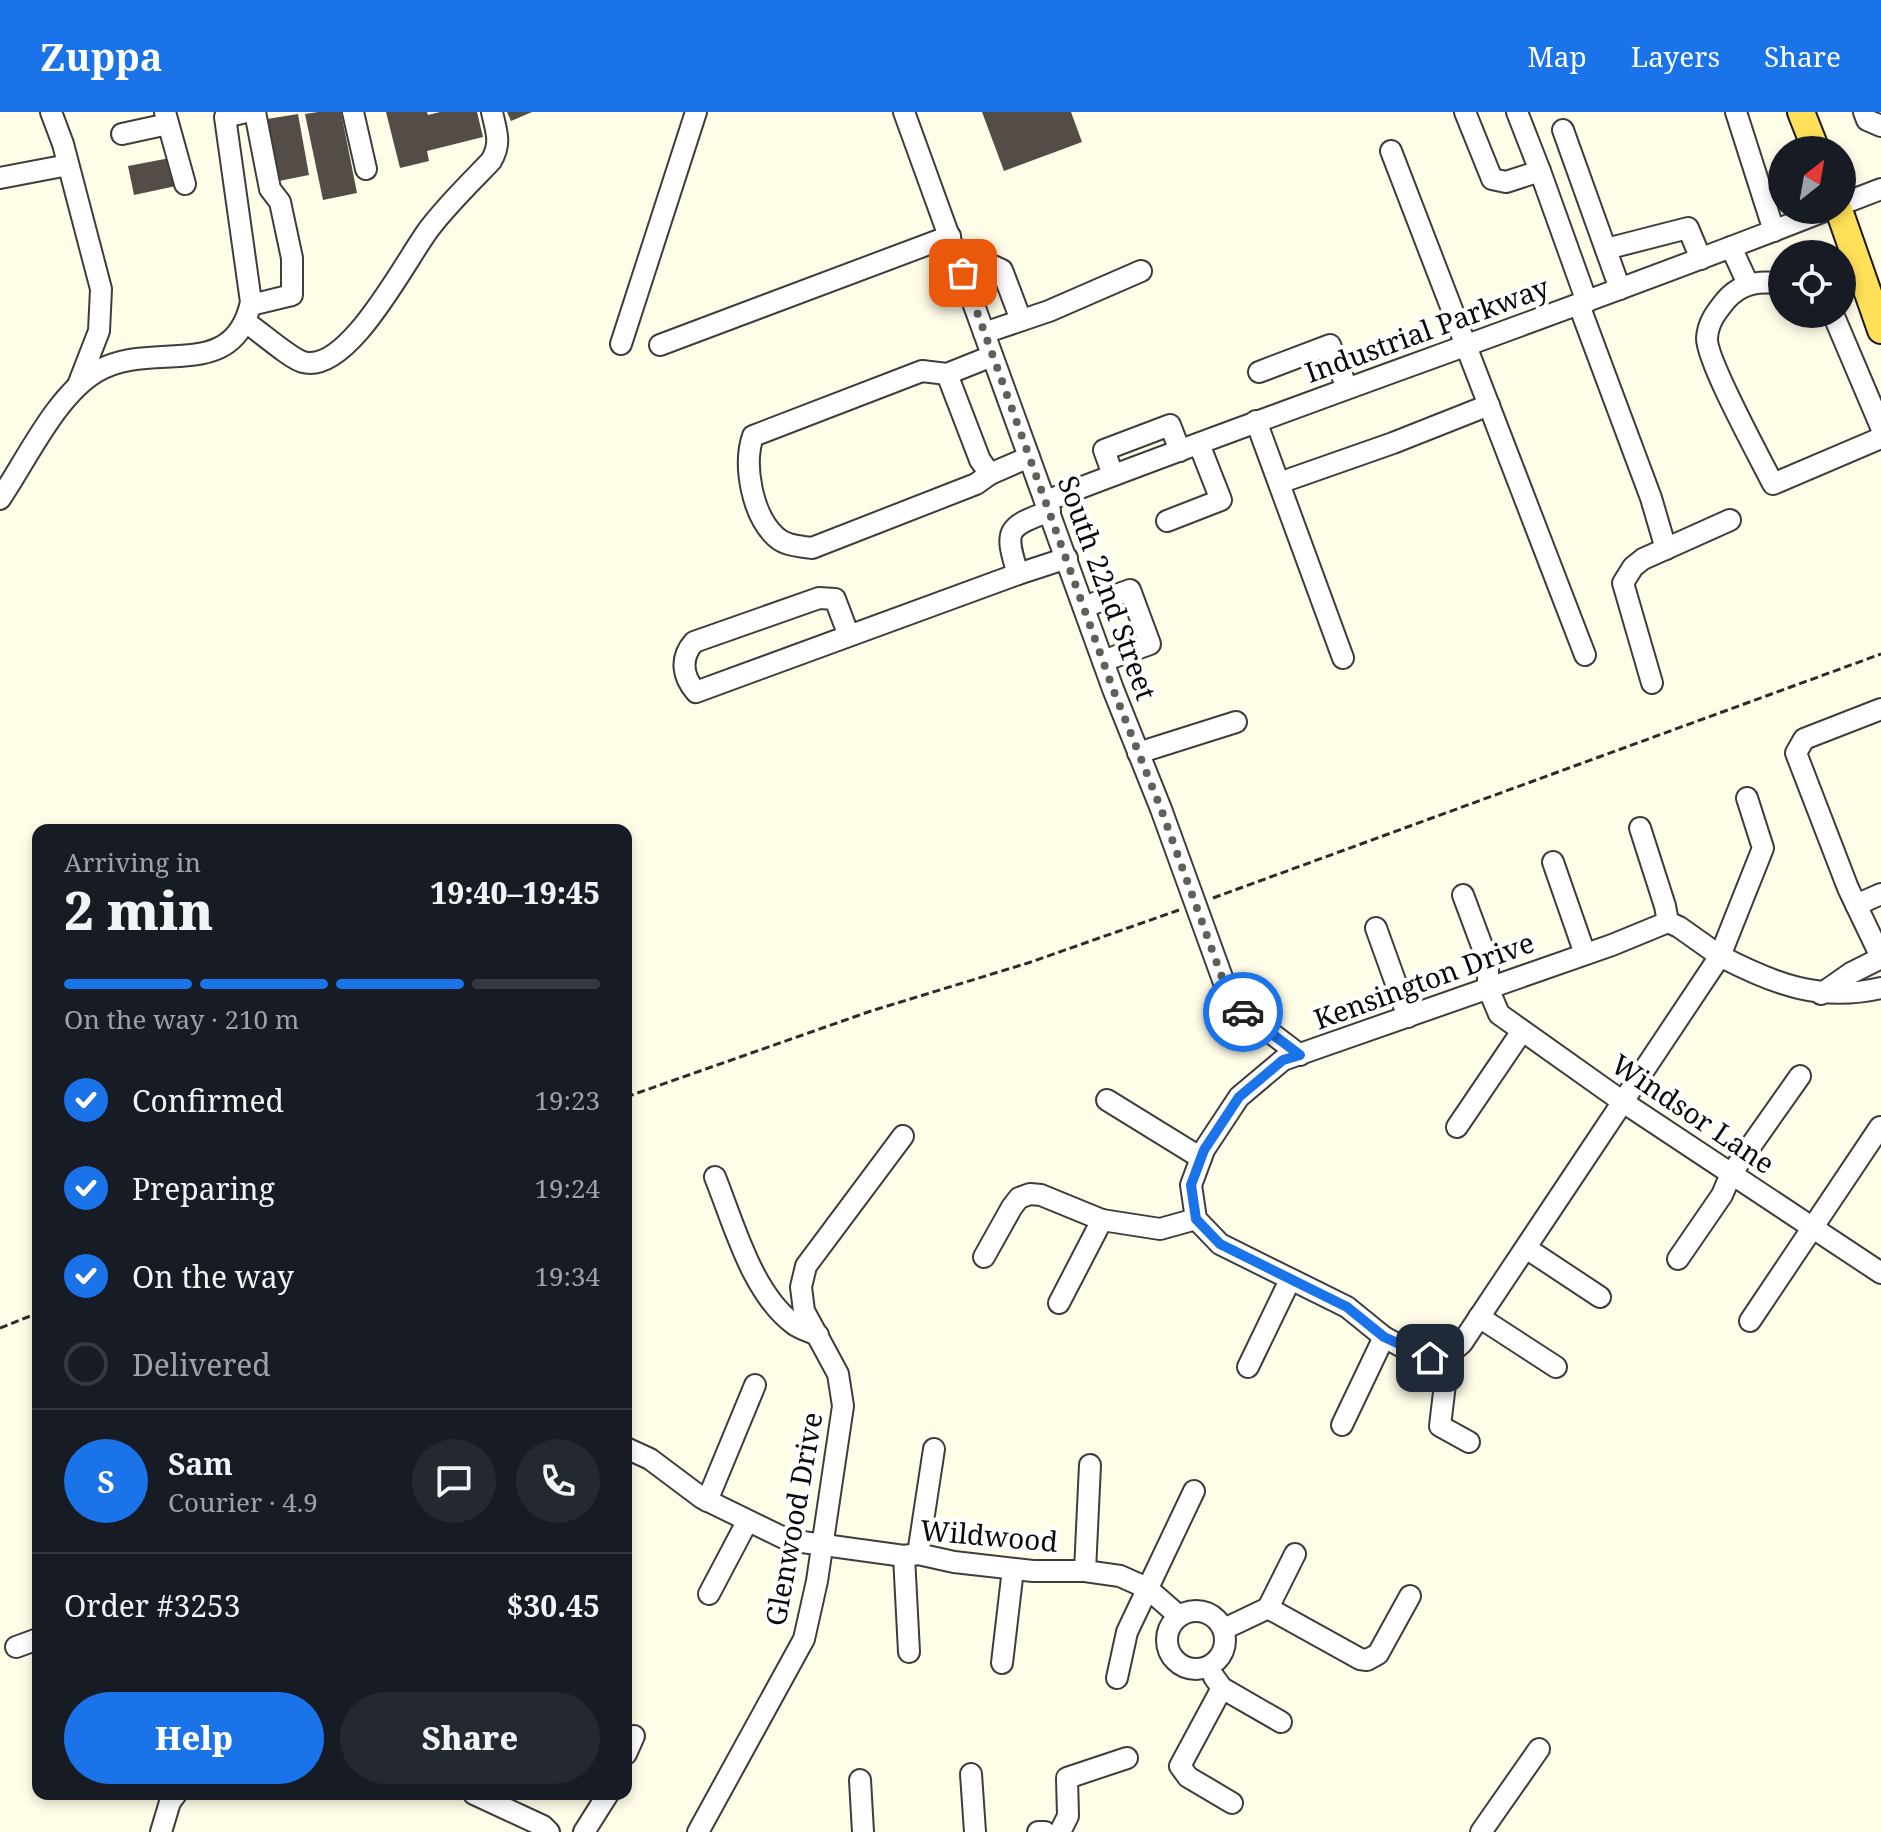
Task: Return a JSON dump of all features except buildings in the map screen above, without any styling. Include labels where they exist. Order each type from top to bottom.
[{"type":"main road","points":[[1801,112],[1810,136]]},
{"type":"main road","points":[[1844,224],[1881,330]]},
{"type":"street","points":[[51,112],[68,165],[102,299],[99,331],[78,385]]},
{"type":"street","points":[[0,499],[72,389],[98,371],[117,362],[144,357],[197,355],[221,348],[235,339],[249,314],[225,117],[246,112]]},
{"type":"street","points":[[249,314],[292,295],[292,258],[280,202],[270,189],[255,112]]},
{"type":"street","points":[[353,112],[366,169]]},
{"type":"street","points":[[249,314],[302,362],[319,362],[338,353],[356,336],[429,228],[491,161],[499,140],[492,112]]},
{"type":"street","points":[[621,344],[696,112]]},
{"type":"street","name":"South 22nd Street","points":[[904,112],[1103,661],[1227,991],[1242,1011],[1300,1055]]},
{"type":"street","points":[[1465,112],[1492,179],[1506,182],[1540,171]]},
{"type":"street","points":[[1517,112],[1540,171],[1666,549]]},
{"type":"street","points":[[1736,112],[1774,231]]},
{"type":"street","points":[[1864,112],[1867,120],[1881,126]]},
{"type":"street","points":[[122,134],[166,118],[185,184]]},
{"type":"street","points":[[1563,130],[1620,289]]},
{"type":"street","points":[[1391,151],[1585,655]]},
{"type":"street","points":[[0,178],[68,165]]},
{"type":"street","points":[[1856,199],[1881,189]]},
{"type":"street","name":"Industrial Parkway","points":[[1018,574],[1008,544],[1011,533],[1020,522],[1113,475],[1792,224]]},
{"type":"street","points":[[1606,249],[1688,228],[1701,259]]},
{"type":"street","points":[[660,345],[950,236]]},
{"type":"street","points":[[1731,247],[1748,284]]},
{"type":"street","points":[[963,273],[991,265],[1002,270],[1021,320]]},
{"type":"street","points":[[984,333],[1049,311],[1141,271]]},
{"type":"street","points":[[1768,281],[1748,284],[1734,291],[1714,314],[1707,337],[1708,346],[1773,484],[1881,438]]},
{"type":"street","points":[[1839,328],[1881,427]]},
{"type":"street","points":[[1259,372],[1330,345],[1347,388]]},
{"type":"street","points":[[992,356],[947,374],[922,371],[753,436],[748,449],[748,475],[762,518],[774,536],[785,543],[812,548],[976,484],[990,474],[1029,457]]},
{"type":"street","points":[[947,374],[980,460],[990,474]]},
{"type":"street","points":[[1279,483],[1489,405]]},
{"type":"street","points":[[1256,421],[1343,658]]},
{"type":"street","points":[[1167,521],[1221,500],[1190,447]]},
{"type":"street","points":[[1652,683],[1623,583],[1633,567],[1730,520]]},
{"type":"street","points":[[849,636],[835,599],[819,598],[694,642],[685,651],[683,662],[690,685],[696,692],[1067,558]]},
{"type":"street","points":[[1084,607],[1130,590],[1150,644],[1103,661]]},
{"type":"street","points":[[1821,994],[1881,957],[1819,817],[1796,753],[1804,739],[1881,709]]},
{"type":"street","points":[[1138,753],[1236,722]]},
{"type":"street","points":[[984,1257],[1012,1207],[1019,1198],[1030,1194],[1041,1195],[1102,1220],[1160,1229],[1196,1219],[1220,1244],[1347,1307],[1384,1337],[1430,1358],[1449,1354],[1462,1343],[1720,956],[1763,848],[1747,798]]},
{"type":"street","points":[[1640,828],[1668,922],[1720,956],[1773,980],[1821,994],[1855,994],[1881,988]]},
{"type":"street","points":[[1553,862],[1585,954]]},
{"type":"street","points":[[1856,905],[1881,894]]},
{"type":"street","points":[[1463,895],[1488,962],[1488,988]]},
{"type":"street","name":"Kensington Drive","points":[[1196,1219],[1191,1185],[1201,1158],[1239,1097],[1283,1060],[1668,922]]},
{"type":"street","points":[[1376,928],[1408,1017]]},
{"type":"street","name":"Windsor Lane","points":[[1488,988],[1499,1014],[1522,1031],[1623,1102],[1881,1273]]},
{"type":"street","points":[[1457,1127],[1522,1031]]},
{"type":"street","points":[[1678,1259],[1722,1195],[1731,1174],[1800,1076]]},
{"type":"street","points":[[1107,1100],[1201,1158]]},
{"type":"street","points":[[1750,1321],[1880,1127]]},
{"type":"street","name":"Glenwood Drive","points":[[698,1832],[804,1639],[823,1545],[843,1406],[838,1374],[804,1311],[801,1287],[806,1266],[903,1136]]},
{"type":"street","points":[[715,1177],[758,1282],[771,1301],[796,1326],[818,1335]]},
{"type":"street","points":[[1059,1303],[1102,1220]]},
{"type":"street","points":[[1526,1248],[1600,1297]]},
{"type":"street","points":[[1248,1367],[1290,1280]]},
{"type":"street","points":[[1479,1317],[1556,1367]]},
{"type":"street","points":[[1342,1425],[1384,1337]]},
{"type":"street","points":[[1437,1356],[1445,1384],[1440,1426],[1469,1442]]},
{"type":"street","points":[[707,1501],[755,1385]]},
{"type":"street","points":[[909,1652],[911,1555],[934,1449]]},
{"type":"street","name":"Wildwood","points":[[632,1451],[650,1459],[707,1501],[788,1540],[1013,1569],[1085,1571],[1120,1576],[1147,1588]]},
{"type":"street","points":[[1085,1571],[1090,1465]]},
{"type":"street","points":[[1117,1678],[1124,1639],[1194,1491]]},
{"type":"street","points":[[709,1594],[747,1522]]},
{"type":"street","points":[[1224,1629],[1268,1608],[1295,1554]]},
{"type":"street","points":[[1002,1663],[1013,1569]]},
{"type":"street","points":[[1147,1588],[1179,1616]]},
{"type":"street","points":[[1268,1608],[1367,1660],[1378,1654],[1410,1596]]},
{"type":"street","points":[[1195,1610],[1204,1611],[1224,1629],[1226,1638],[1221,1656],[1207,1667],[1188,1668],[1168,1650],[1168,1631],[1179,1616],[1195,1610]]},
{"type":"street","points":[[16,1647],[32,1641]]},
{"type":"street","points":[[1207,1667],[1222,1688],[1281,1722]]},
{"type":"street","points":[[1222,1688],[1180,1766],[1188,1777],[1232,1803]]},
{"type":"street","points":[[1481,1832],[1539,1749]]},
{"type":"street","points":[[1060,1832],[1068,1816],[1067,1778],[1127,1758]]},
{"type":"street","points":[[971,1774],[975,1832]]},
{"type":"street","points":[[860,1780],[863,1832]]},
{"type":"street","points":[[161,1832],[172,1800]]},
{"type":"street","points":[[487,1800],[543,1826],[549,1832]]},
{"type":"street","points":[[584,1832],[604,1800]]},
{"type":"street","points":[[1038,1832],[1045,1832]]},
{"type":"path","points":[[632,1095],[871,1011],[1028,963],[1196,904],[1881,654]]},
{"type":"path","points":[[0,1328],[32,1315]]},
{"type":"way so far","points":[[963,273],[1113,689],[1161,809],[1227,991],[1243,1012]]},
{"type":"route","points":[[1243,1012],[1300,1055],[1283,1060],[1239,1097],[1204,1150],[1191,1185],[1196,1219],[1220,1244],[1347,1307],[1384,1337],[1430,1358]]}]
